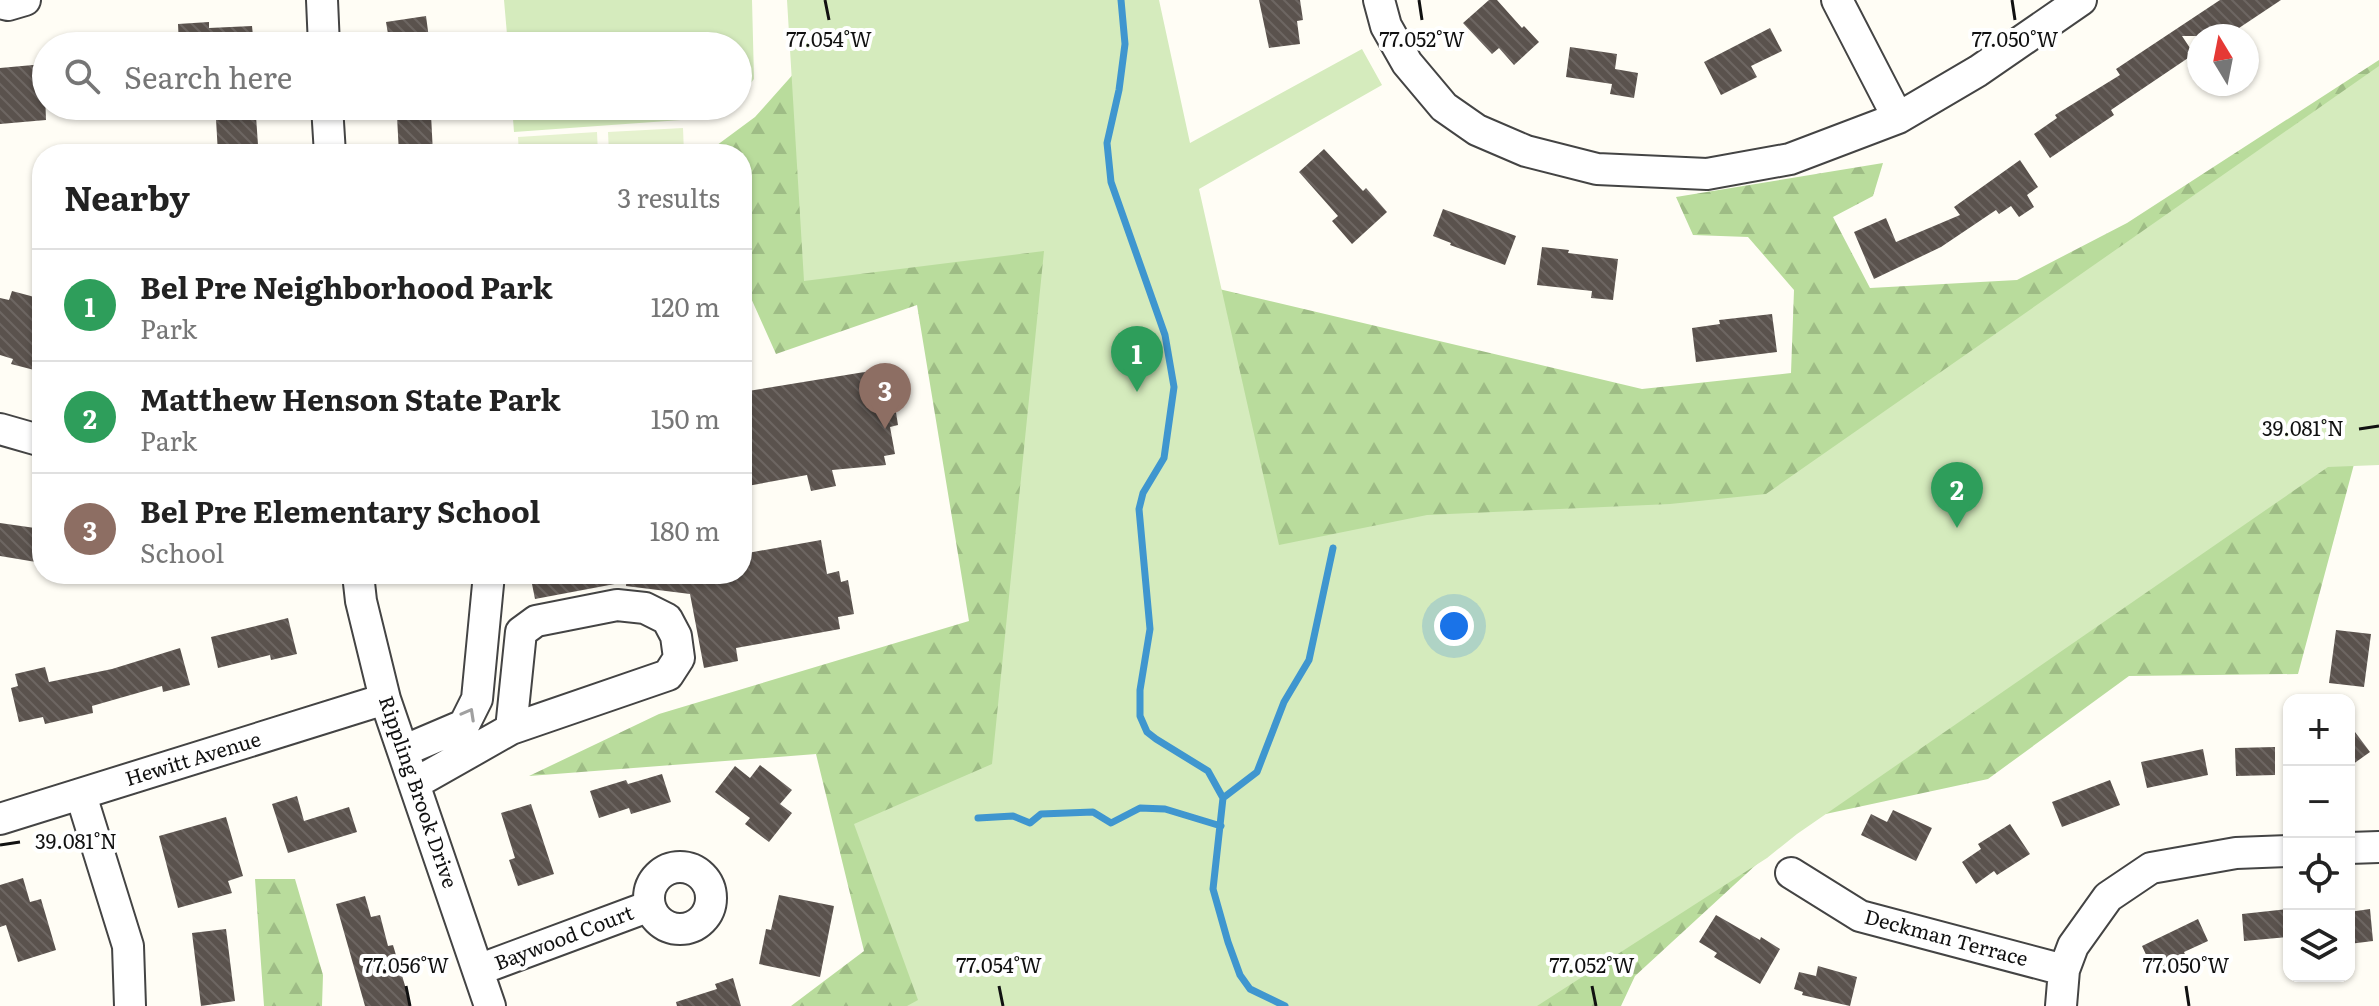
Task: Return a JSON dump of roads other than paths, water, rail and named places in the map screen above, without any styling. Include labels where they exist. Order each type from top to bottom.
[{"type":"street","points":[[0,3],[8,5],[25,0]]},
{"type":"street","points":[[322,0],[323,32]]},
{"type":"street","points":[[1379,0],[1386,26],[1407,63],[1444,107],[1477,130],[1526,151],[1597,169],[1707,174],[1790,159],[1898,118],[1978,71],[2081,0]]},
{"type":"street","points":[[1837,0],[1898,118]]},
{"type":"street","points":[[328,120],[329,144]]},
{"type":"street","points":[[0,429],[32,438]]},
{"type":"street","name":"Rippling Brook Drive","points":[[359,584],[385,699],[490,1006]]},
{"type":"street","points":[[403,751],[464,725],[477,699],[488,584]]},
{"type":"street","points":[[414,784],[511,729],[668,675],[679,658],[676,636],[667,619],[645,608],[617,605],[536,621],[521,632],[511,729]]},
{"type":"street","name":"Hewitt Avenue","points":[[0,819],[385,699]]},
{"type":"street","points":[[81,795],[128,946],[130,1006]]},
{"type":"street","points":[[2355,848],[2379,847]]},
{"type":"street","points":[[2061,1006],[2064,970],[2073,946],[2108,897],[2151,868],[2236,853],[2283,851]]},
{"type":"street","name":"Deckman Terrace","points":[[1791,873],[1860,916],[2064,970]]},
{"type":"street","name":"Baywood Court","points":[[478,970],[650,906]]},
{"type":"waterway","points":[[1121,0],[1125,44],[1107,143],[1111,182],[1165,335],[1174,387],[1164,458],[1143,493],[1139,509],[1150,629],[1140,690],[1140,716],[1147,732],[1208,771],[1223,798],[1213,889],[1228,942],[1240,975],[1250,989],[1285,1006]]},
{"type":"waterway","points":[[1223,798],[1257,772],[1284,702],[1309,660],[1333,548]]},
{"type":"waterway","points":[[978,818],[1013,816],[1030,823],[1041,814],[1093,812],[1111,823],[1140,808],[1165,809],[1221,826]]},
{"type":"place","name":"Bel Pre Neighborhood Park","points":[[1137,392]]},
{"type":"place","name":"Bel Pre Elementary School","points":[[885,429]]},
{"type":"place","name":"Matthew Henson State Park","points":[[1957,528]]}]
